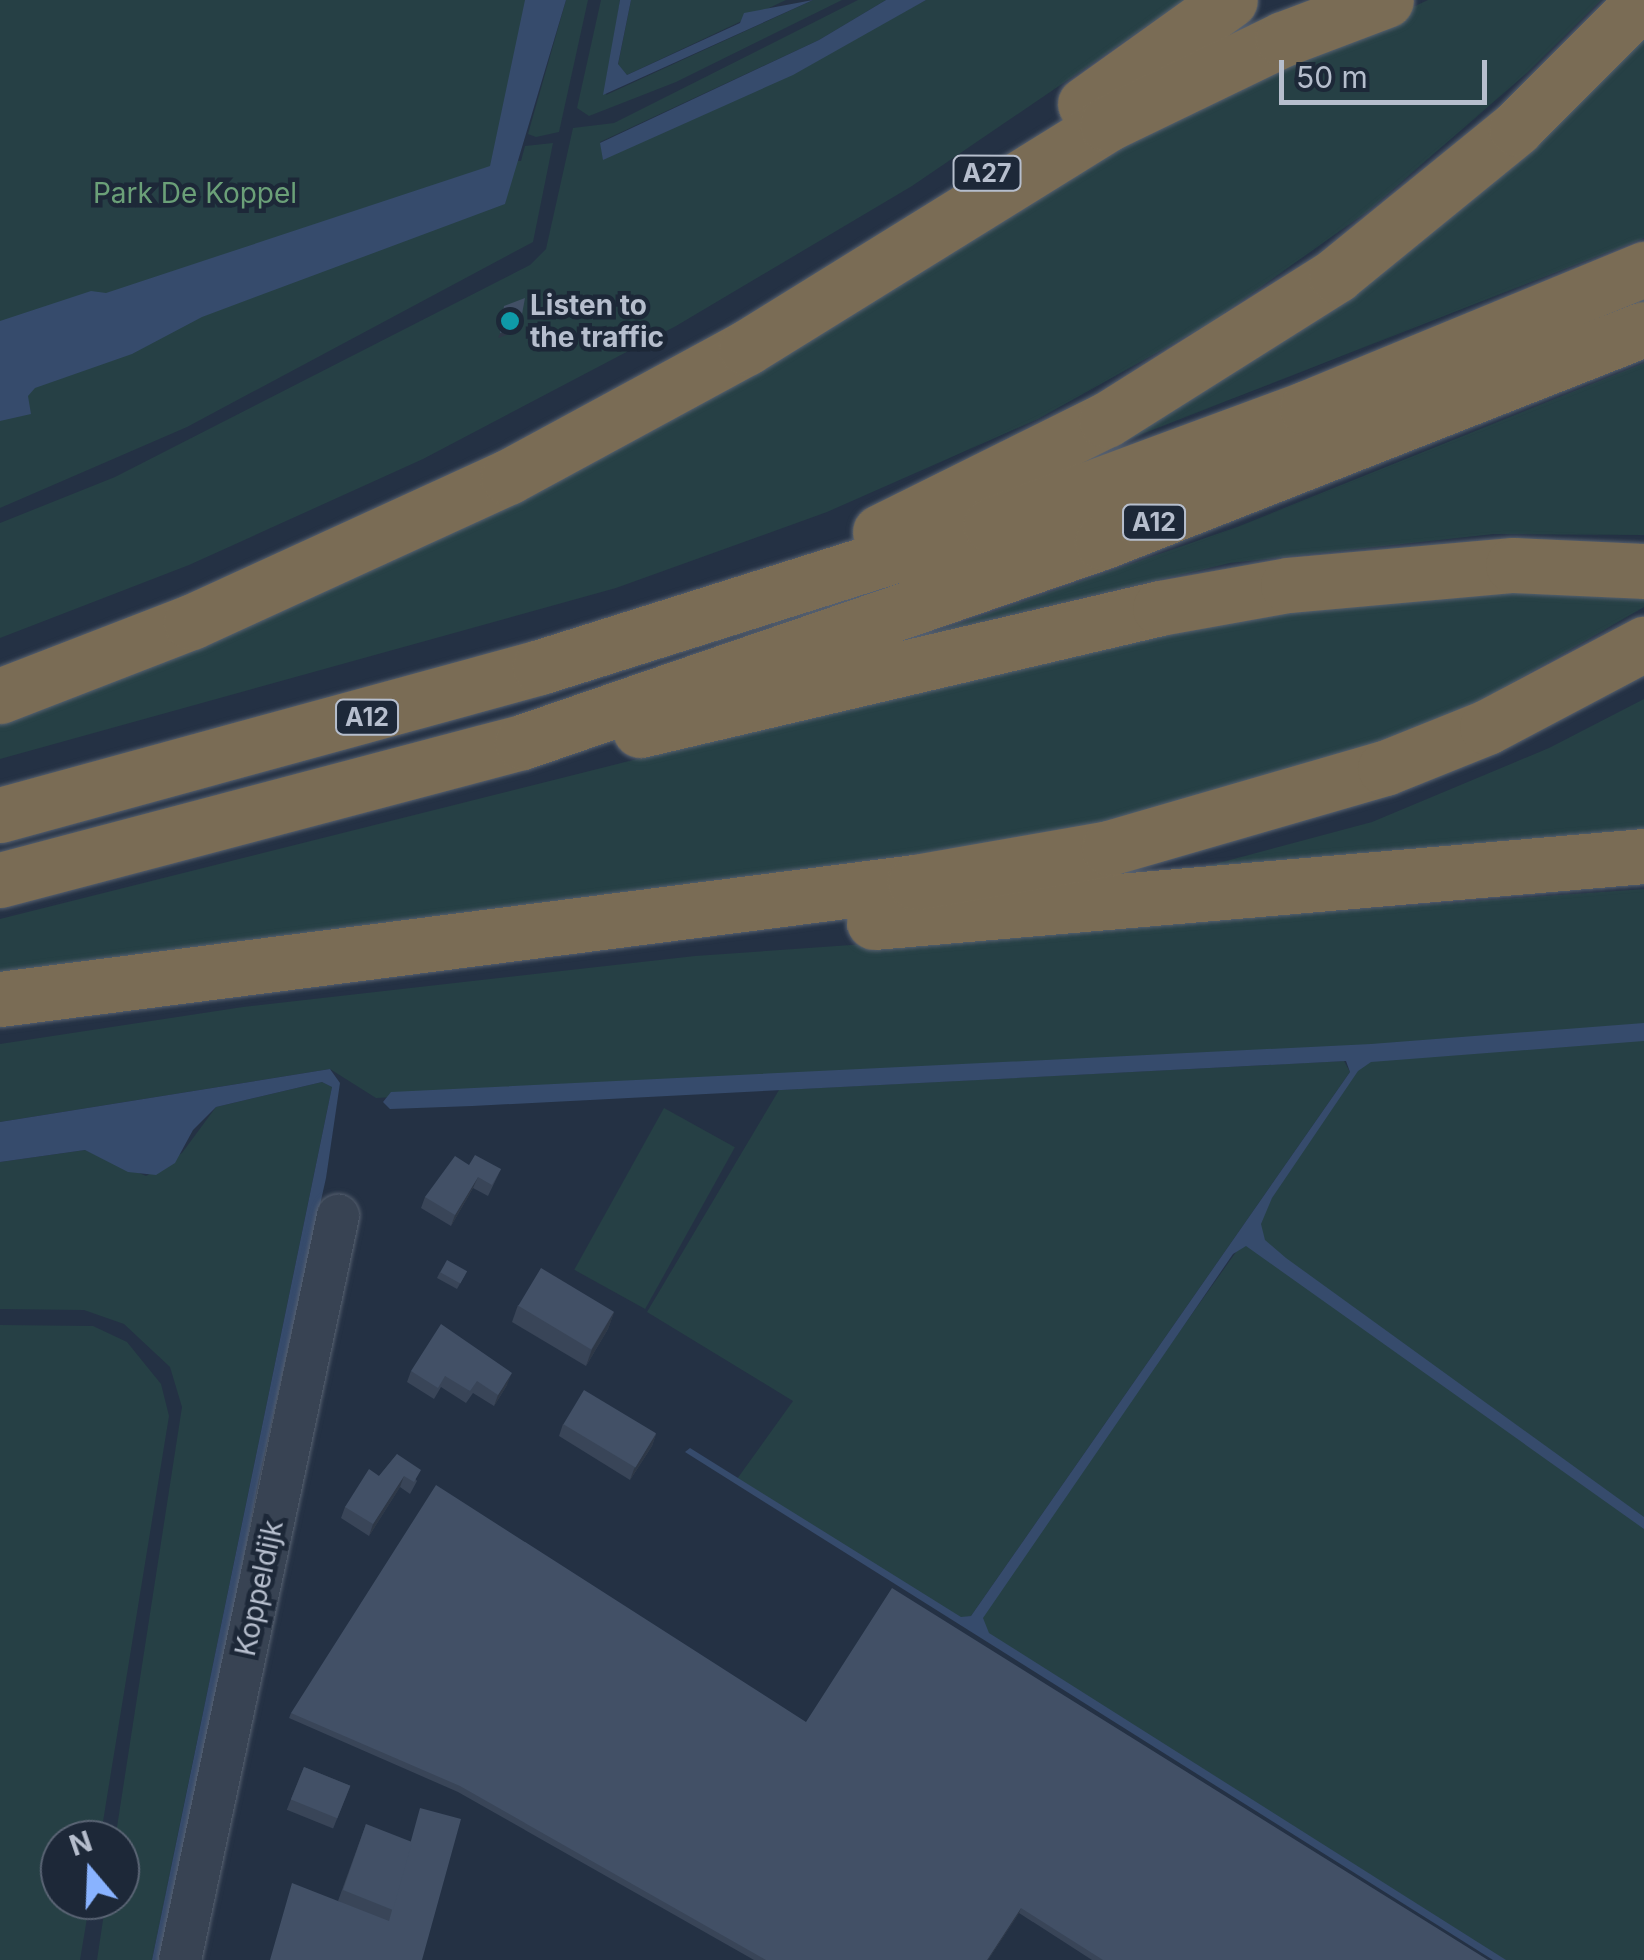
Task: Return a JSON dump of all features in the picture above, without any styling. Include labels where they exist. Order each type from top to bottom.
[{"type":"highway","name":"A27","points":[[746,348],[860,253],[974,182],[1230,0]]},
{"type":"highway","points":[[0,696],[355,550],[550,455],[746,348],[1107,124],[1267,46],[1386,0]]},
{"type":"highway","points":[[730,607],[1106,420],[1226,350],[1428,206],[1644,0]]},
{"type":"highway","name":"A12","points":[[0,815],[345,724],[730,607],[1110,481],[1644,269]]},
{"type":"highway","name":"A12","points":[[0,880],[522,742],[1102,542],[1644,330]]},
{"type":"highway","name":"A12","points":[[522,742],[664,727],[1160,608],[1288,585],[1513,565],[1644,571]]},
{"type":"highway","points":[[0,999],[915,882],[1194,828],[1384,768],[1628,654]]},
{"type":"highway","points":[[667,914],[718,937],[1644,856]]},
{"type":"street","name":"Koppeldijk","points":[[180,1960],[338,1216]]},
{"type":"green space","name":"Park De Koppel","points":[[0,0],[531,0],[505,204],[513,161],[521,161],[525,146],[553,143],[533,242],[187,427],[0,508]]},
{"type":"green space","points":[[566,0],[588,0],[559,132],[536,137],[528,134]]},
{"type":"green space","points":[[601,0],[620,0],[606,95],[813,0],[842,0],[676,82],[589,116],[577,108]]},
{"type":"green space","points":[[631,0],[786,0],[627,75],[618,65]]},
{"type":"green space","points":[[858,0],[886,0],[819,40],[600,142],[606,158],[926,0],[1185,0],[912,186],[676,326],[423,459],[189,565],[0,638],[0,523],[115,477],[530,265],[546,249],[573,128],[614,123]]},
{"type":"green space","points":[[1428,0],[1601,0],[1527,73],[1368,211],[1210,323],[1038,419],[827,512],[616,588],[0,759],[0,713],[1036,183]]},
{"type":"green space","points":[[1644,22],[1644,238],[1078,459]]},
{"type":"green space","points":[[1644,363],[1644,535],[1494,534],[1230,563],[929,634],[1237,527]]},
{"type":"green space","points":[[1644,585],[1644,607],[1413,740],[1069,834],[0,976],[0,919],[701,743],[1292,603]]},
{"type":"green space","points":[[1644,699],[1644,834],[1185,872],[1372,822],[1549,748]]},
{"type":"green space","points":[[1644,889],[1644,1960],[1502,1960],[970,1626],[1246,1238],[1370,1045],[376,1098],[330,1069],[0,1122],[0,1044],[243,1007],[695,956]]},
{"type":"green space","points":[[1344,1061],[1350,1072],[971,1616],[961,1618],[737,1479],[793,1401],[647,1312],[779,1090]]},
{"type":"green space","points":[[322,1082],[332,1087],[152,1960],[97,1960],[103,1920],[140,1920],[140,1820],[118,1820],[182,1407],[170,1367],[124,1324],[84,1310],[0,1309],[0,1162],[85,1150],[146,1176],[182,1153],[216,1107]]},
{"type":"green space","points":[[664,1108],[735,1147],[645,1309],[574,1270]]},
{"type":"green space","points":[[0,1325],[93,1326],[127,1342],[161,1384],[169,1416],[103,1820],[40,1820],[40,1920],[87,1920],[80,1960],[0,1960]]},
{"type":"water","points":[[525,0],[566,0],[505,204],[202,317],[132,354],[35,388],[28,396],[31,414],[0,421],[0,321],[91,291],[106,293],[490,166]]},
{"type":"water","points":[[620,0],[631,0],[618,64],[627,75],[740,23],[744,13],[813,0],[603,95]]},
{"type":"water","points":[[886,0],[926,0],[793,75],[603,160],[600,143],[819,40]]},
{"type":"water","points":[[1644,1023],[1644,1041],[1371,1062],[1358,1071],[1272,1198],[1261,1224],[1265,1240],[1286,1258],[1644,1517],[1644,1529],[1246,1246],[1233,1254],[983,1618],[989,1633],[1506,1960],[1493,1960],[685,1452],[690,1448],[961,1617],[971,1616],[1350,1072],[1346,1061],[472,1106],[390,1109],[383,1102],[391,1092],[1371,1044]]},
{"type":"water","points":[[330,1069],[340,1083],[326,1178],[258,1483],[166,1960],[152,1960],[332,1087],[322,1082],[216,1107],[193,1130],[175,1163],[156,1175],[128,1172],[85,1150],[0,1162],[0,1122]]},
{"type":"building","name":"Listen to the traffic","points":[[525,298],[520,325],[500,333],[504,306]]},
{"type":"building","points":[[475,1155],[501,1169],[492,1185],[478,1177],[455,1215],[425,1197],[455,1156],[469,1165]]},
{"type":"building","points":[[447,1260],[467,1271],[460,1283],[440,1272]]},
{"type":"building","points":[[541,1268],[614,1312],[591,1349],[518,1306]]},
{"type":"building","points":[[441,1324],[512,1373],[498,1395],[477,1381],[470,1391],[445,1376],[438,1388],[411,1371]]},
{"type":"building","points":[[584,1390],[656,1433],[635,1468],[563,1424]]},
{"type":"building","points":[[397,1454],[421,1470],[414,1482],[404,1476],[373,1524],[345,1507],[369,1469],[379,1476]]},
{"type":"building","points":[[436,1485],[806,1722],[892,1588],[1488,1960],[1103,1960],[1021,1908],[987,1960],[766,1960],[460,1786],[291,1713]]},
{"type":"building","points":[[304,1767],[350,1786],[337,1818],[291,1799]]},
{"type":"building","points":[[420,1808],[461,1819],[422,1960],[270,1960],[292,1883],[389,1921]]},
{"type":"building","points":[[366,1824],[412,1842],[393,1910],[343,1890]]},
{"type":"place","name":"Listen to the traffic","points":[[510,321]]}]
